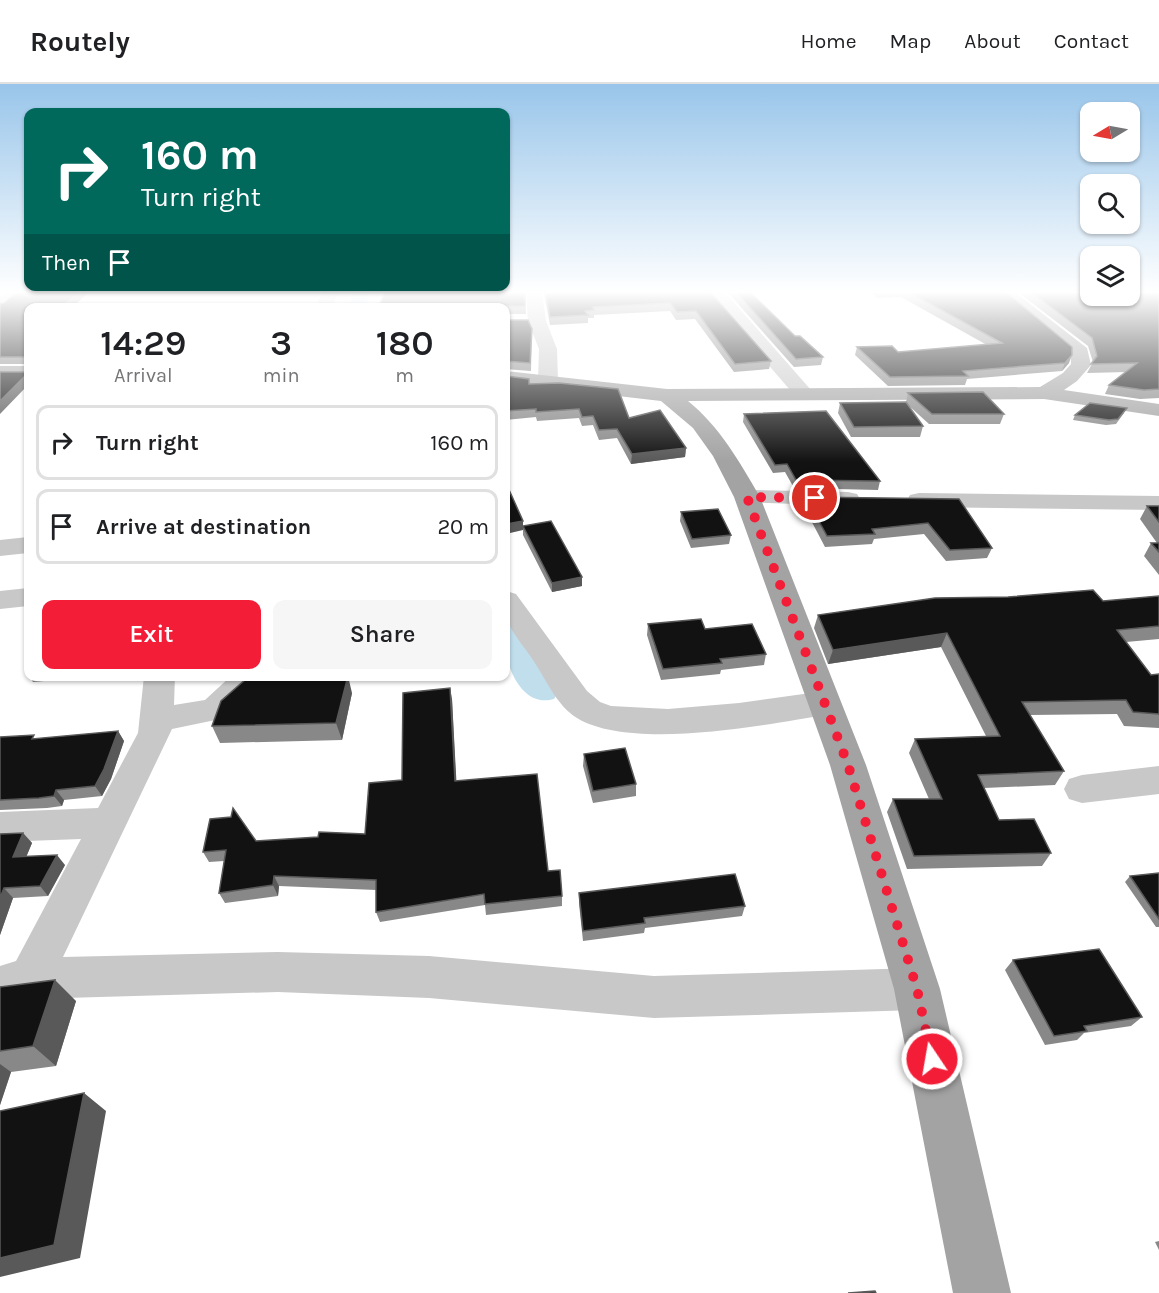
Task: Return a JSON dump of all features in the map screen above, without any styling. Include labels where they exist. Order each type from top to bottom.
[{"type":"main road","points":[[1044,393],[1070,376],[1081,365],[1080,352],[1077,349]]},
{"type":"main road","points":[[0,372],[24,372]]},
{"type":"main road","points":[[510,377],[668,395],[1044,393],[1159,410]]},
{"type":"main road","points":[[668,395],[701,423],[725,456],[747,497],[848,765],[917,989],[982,1293]]},
{"type":"street","points":[[548,349],[548,381]]},
{"type":"street","points":[[764,349],[804,394]]},
{"type":"street","points":[[747,497],[1159,503]]},
{"type":"street","points":[[0,548],[24,545]]},
{"type":"street","points":[[0,600],[24,597]]},
{"type":"street","points":[[510,606],[573,696],[589,710],[602,716],[632,721],[691,720],[825,704]]},
{"type":"street","points":[[15,982],[110,823],[155,733],[160,681]]},
{"type":"street","points":[[156,720],[214,710],[244,681]]},
{"type":"street","points":[[1082,789],[1159,780]]},
{"type":"street","points":[[0,827],[110,823]]},
{"type":"street","points":[[15,982],[290,972],[429,977],[654,997],[917,989]]},
{"type":"building","points":[[0,349],[24,349],[24,357],[0,357]]},
{"type":"building","points":[[510,349],[531,349],[530,363],[510,361]]},
{"type":"building","points":[[724,349],[761,349],[771,361],[735,364]]},
{"type":"building","points":[[787,349],[815,349],[823,357],[796,359]]},
{"type":"building","points":[[860,349],[895,349],[898,352],[928,349],[1072,349],[1072,355],[1065,363],[963,371],[968,376],[890,377]]},
{"type":"building","points":[[1095,349],[1159,349],[1159,389],[1144,390],[1109,385],[1137,363],[1091,364],[1097,356]]},
{"type":"building","points":[[0,372],[24,372],[24,377],[0,401]]},
{"type":"building","points":[[510,377],[529,379],[529,384],[559,383],[618,389],[629,418],[660,410],[686,448],[632,454],[617,429],[599,430],[593,416],[582,417],[579,409],[536,412],[536,409],[510,411]]},
{"type":"building","points":[[983,392],[1004,414],[932,414],[908,393]]},
{"type":"building","points":[[906,402],[923,426],[854,427],[840,403]]},
{"type":"building","points":[[1090,403],[1127,408],[1118,419],[1109,420],[1075,415]]},
{"type":"building","points":[[826,411],[880,481],[796,480],[787,464],[775,465],[744,414]]},
{"type":"building","points":[[510,492],[523,521],[510,523]]},
{"type":"building","points":[[806,497],[959,499],[992,548],[950,550],[928,523],[872,529],[875,534],[827,536]]},
{"type":"building","points":[[1147,506],[1159,506],[1159,522]]},
{"type":"building","points":[[718,509],[731,535],[692,539],[681,512]]},
{"type":"building","points":[[551,521],[582,577],[552,583],[523,526]]},
{"type":"building","points":[[1151,543],[1159,543],[1159,552]]},
{"type":"building","points":[[1093,590],[1103,601],[1159,596],[1159,626],[1117,630],[1151,675],[1159,674],[1159,714],[1133,712],[1126,700],[1022,702],[1064,771],[978,775],[999,820],[1034,819],[1051,853],[914,856],[893,799],[942,799],[915,739],[1000,736],[947,633],[833,650],[818,615],[935,598],[1008,597]]},
{"type":"building","points":[[701,619],[705,629],[752,624],[766,654],[720,659],[722,663],[663,669],[648,624]]},
{"type":"building","points":[[244,681],[347,681],[336,723],[212,726],[221,701]]},
{"type":"building","points":[[450,688],[455,781],[537,774],[548,871],[560,870],[562,896],[485,904],[484,894],[376,912],[376,880],[274,876],[273,885],[219,893],[226,850],[203,852],[210,819],[231,817],[233,808],[256,841],[318,837],[319,832],[365,834],[369,783],[402,780],[403,693]]},
{"type":"building","points":[[118,731],[95,786],[56,790],[54,796],[0,800],[0,737],[34,735],[32,739]]},
{"type":"building","points":[[625,748],[636,784],[593,791],[584,754]]},
{"type":"building","points":[[23,833],[13,857],[57,855],[40,886],[4,888],[0,898],[0,834]]},
{"type":"building","points":[[1159,873],[1159,919],[1130,876]]},
{"type":"building","points":[[735,874],[745,906],[644,918],[645,923],[583,931],[579,893]]},
{"type":"building","points":[[1099,949],[1142,1017],[1084,1026],[1087,1031],[1054,1036],[1013,960]]},
{"type":"building","points":[[55,980],[33,1046],[0,1051],[0,987]]},
{"type":"building","points":[[84,1093],[54,1245],[0,1258],[0,1111]]},
{"type":"building","points":[[875,1291],[876,1293],[848,1293]]},
{"type":"waterway","points":[[510,630],[533,681],[543,691]]},
{"type":"route","points":[[815,498],[747,497],[848,765],[917,989],[932,1059]]}]
